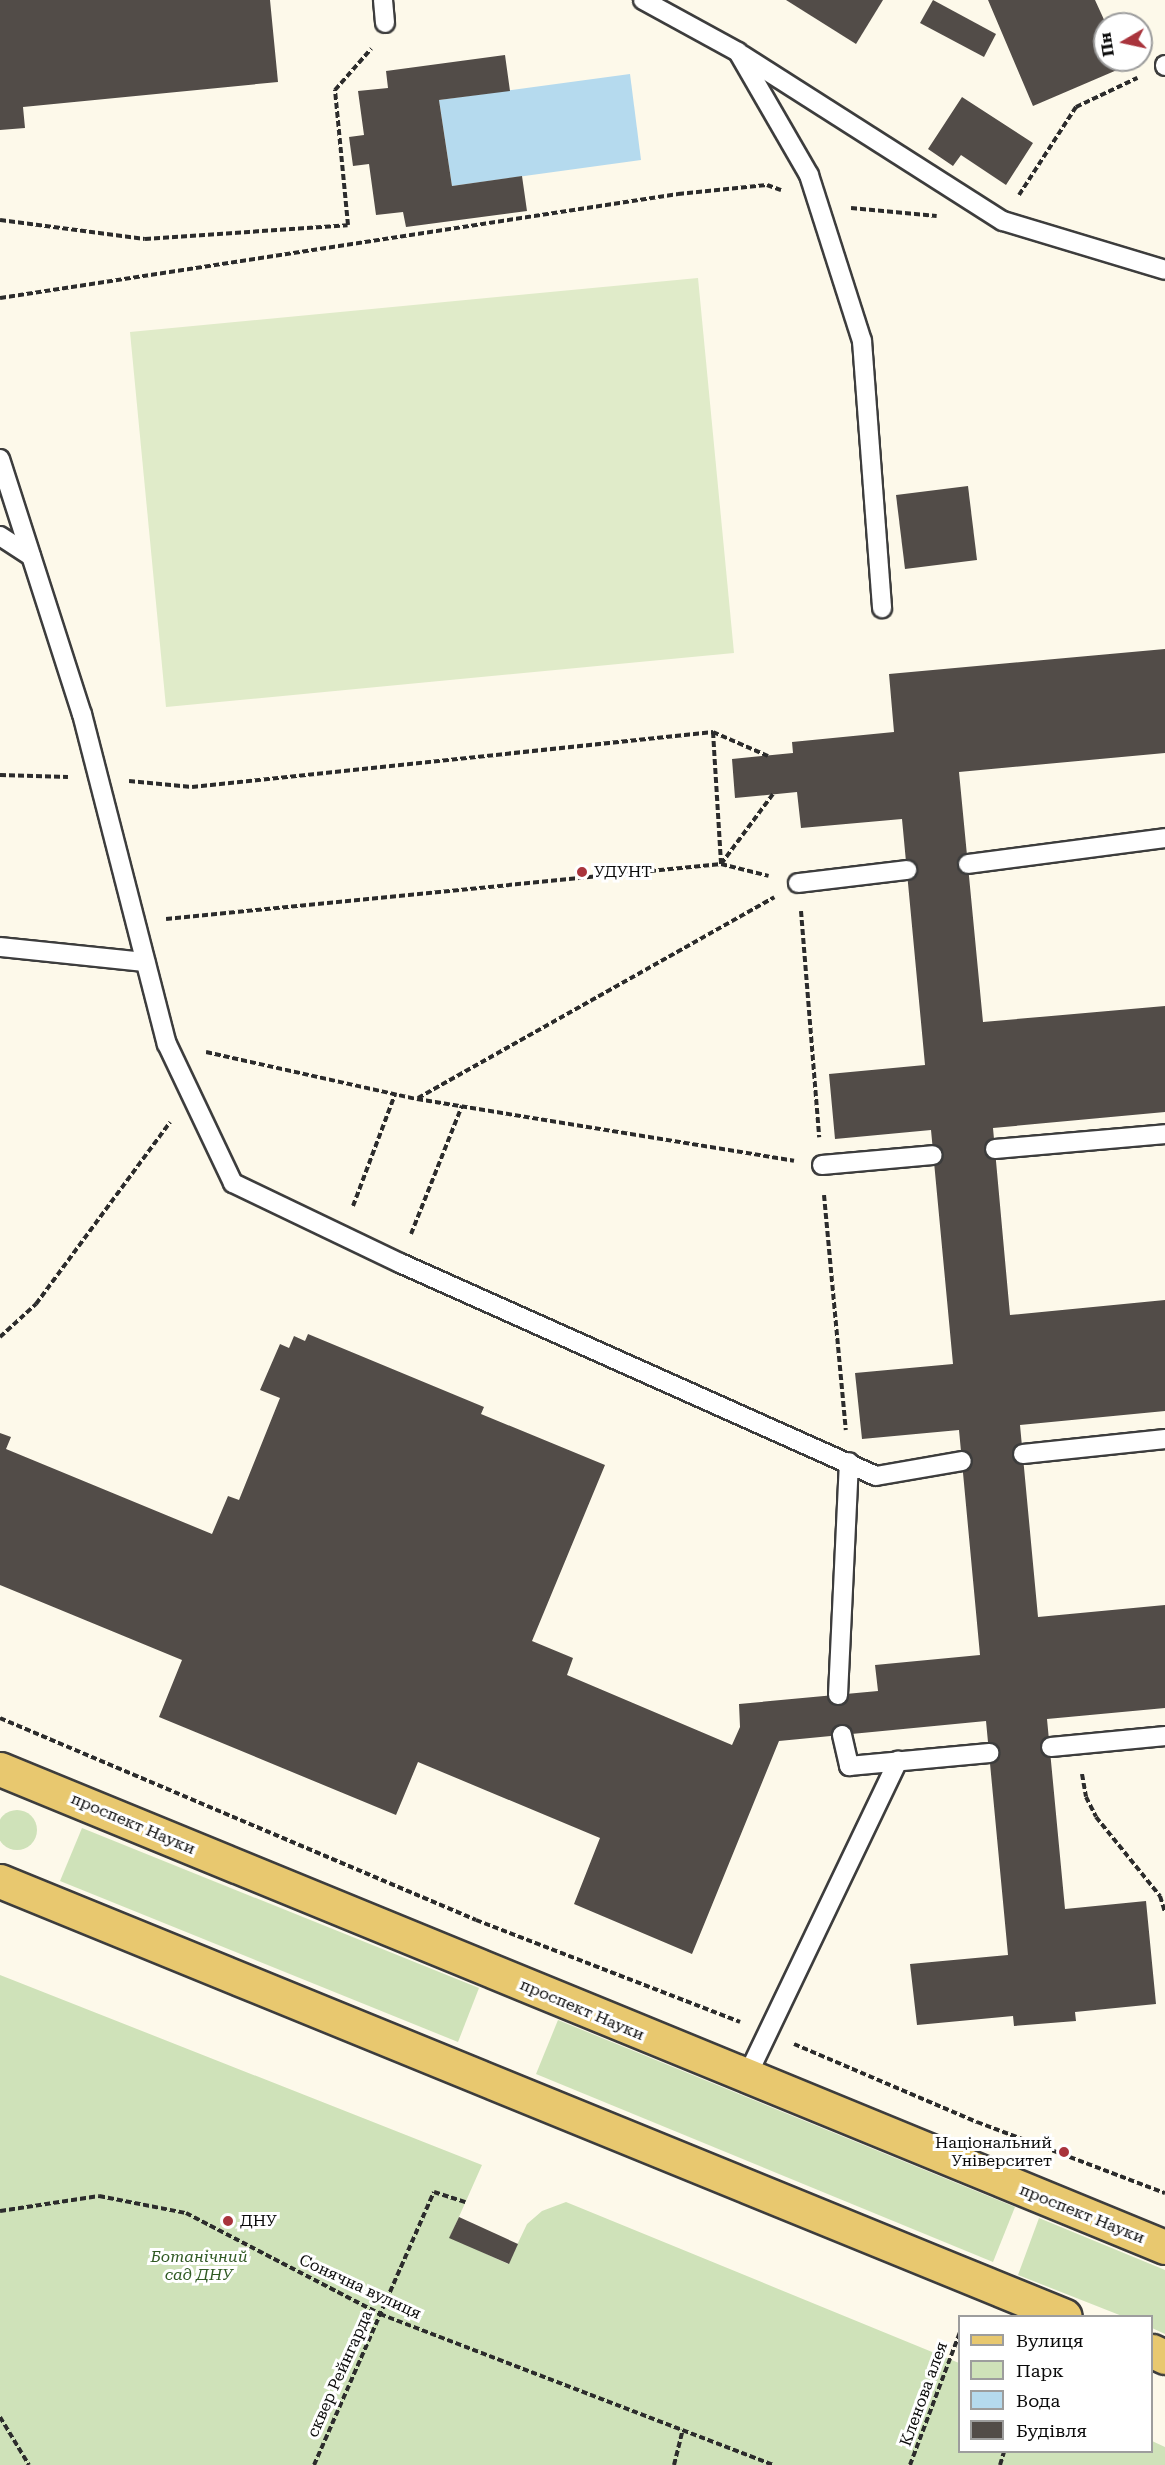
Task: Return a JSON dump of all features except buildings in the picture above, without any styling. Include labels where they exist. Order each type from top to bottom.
[{"type":"main road","name":"проспект Науки","points":[[0,1769],[746,2078],[1165,2247]]},
{"type":"main road","points":[[0,1881],[1063,2315]]},
{"type":"lane","points":[[383,0],[384,23]]},
{"type":"lane","points":[[643,0],[738,52],[1003,222],[1165,270]]},
{"type":"lane","points":[[738,52],[808,176],[862,341],[882,608]]},
{"type":"lane","points":[[0,459],[82,714],[133,922],[167,1044],[233,1183],[400,1263],[876,1476],[962,1461]]},
{"type":"lane","points":[[0,536],[30,556]]},
{"type":"lane","points":[[968,864],[1165,838]]},
{"type":"lane","points":[[798,883],[907,870]]},
{"type":"lane","points":[[0,947],[145,962]]},
{"type":"lane","points":[[995,1149],[1165,1134]]},
{"type":"lane","points":[[822,1166],[933,1155]]},
{"type":"lane","points":[[1023,1454],[1165,1439]]},
{"type":"lane","points":[[838,1695],[849,1462]]},
{"type":"lane","points":[[842,1735],[849,1766],[989,1752]]},
{"type":"lane","points":[[1051,1747],[1165,1736]]},
{"type":"lane","points":[[746,2078],[898,1761]]},
{"type":"path","points":[[0,220],[145,239],[348,225],[335,90],[368,55],[384,23]]},
{"type":"path","points":[[1003,222],[1076,107],[1165,66]]},
{"type":"path","points":[[0,298],[678,194],[767,185],[818,205],[945,216]]},
{"type":"path","points":[[713,732],[721,864]]},
{"type":"path","points":[[0,775],[98,778],[192,787],[713,732],[768,756]]},
{"type":"path","points":[[721,864],[772,794]]},
{"type":"path","points":[[133,922],[721,864],[798,883]]},
{"type":"path","points":[[417,1099],[798,883]]},
{"type":"path","points":[[167,1044],[417,1099],[822,1166]]},
{"type":"path","points":[[0,1337],[36,1304],[129,1182],[190,1092]]},
{"type":"path","points":[[342,1235],[395,1094]]},
{"type":"path","points":[[400,1263],[462,1106]]},
{"type":"path","points":[[0,1718],[476,1920],[768,2033],[977,2122],[1165,2193]]},
{"type":"path","points":[[1078,1744],[1086,1797],[1096,1817],[1148,1880],[1165,1912]]},
{"type":"path","name":"сквер Рейнгарда","points":[[314,2465],[434,2192],[465,2202]]},
{"type":"path","name":"Сонячна вулиця","points":[[0,2211],[99,2196],[186,2213],[380,2313],[773,2465]]},
{"type":"path","name":"Кленова алея","points":[[910,2465],[958,2337]]},
{"type":"path","points":[[0,2418],[29,2465]]},
{"type":"path","points":[[674,2465],[683,2430]]},
{"type":"green space","points":[[698,278],[734,653],[166,707],[130,332]]},
{"type":"green space","points":[[9,1811],[25,1811],[36,1822],[36,1838],[25,1849],[9,1849],[-1,1839],[-1,1821]]},
{"type":"green space","points":[[82,1828],[479,1988],[458,2042],[60,1881]]},
{"type":"green space","name":"Ботанічний сад ДНУ","points":[[0,1975],[482,2165],[450,2237],[508,2264],[527,2224],[542,2211],[566,2202],[958,2363],[958,2453],[1153,2453],[1153,2441],[1165,2447],[1165,2465],[0,2465]]},
{"type":"green space","points":[[558,2020],[1015,2207],[993,2262],[536,2074]]},
{"type":"green space","points":[[1039,2218],[1165,2270],[1165,2334],[1153,2328],[1153,2315],[1119,2315],[1018,2275]]},
{"type":"water","points":[[630,74],[641,160],[452,186],[439,100]]},
{"type":"place","name":"УДУНТ","points":[[582,872]]},
{"type":"place","name":"Національний Університет","points":[[1064,2152]]},
{"type":"place","name":"ДНУ","points":[[228,2221]]}]
